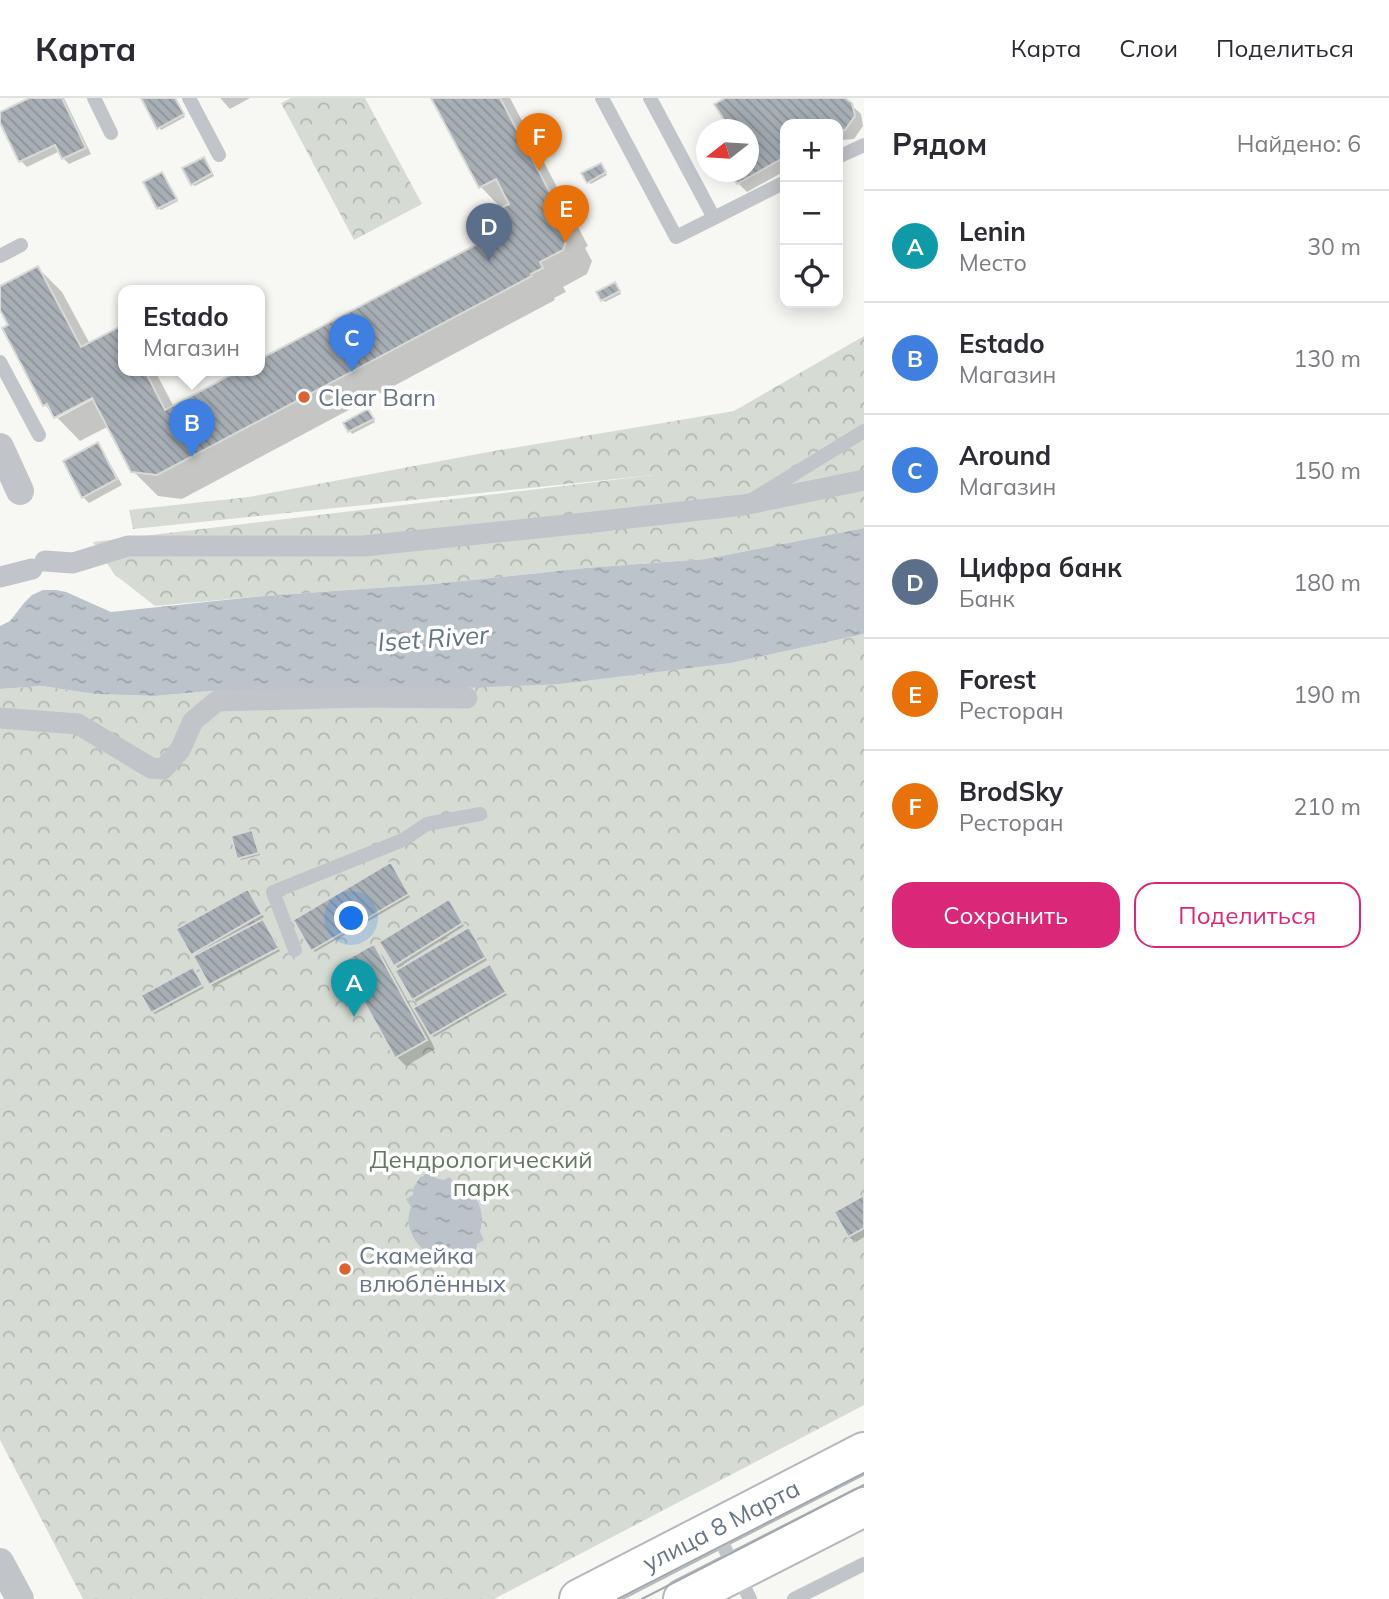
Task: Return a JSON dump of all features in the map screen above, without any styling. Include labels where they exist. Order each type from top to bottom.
[{"type":"main road","name":"улица 8 Марта","points":[[579,1599],[864,1451]]},
{"type":"main road","name":"улица 8 Марта","points":[[683,1599],[743,1586],[864,1507]]},
{"type":"street","points":[[0,447],[20,491]]},
{"type":"street","points":[[0,577],[38,565],[73,563],[128,546],[364,546],[743,505],[864,480]]},
{"type":"street","points":[[0,718],[78,724],[151,768],[163,769],[180,750],[193,722],[217,701],[363,697],[467,698]]},
{"type":"street","points":[[0,1562],[20,1599]]},
{"type":"lane","points":[[94,98],[111,133]]},
{"type":"lane","points":[[189,98],[219,155]]},
{"type":"lane","points":[[602,98],[676,237],[780,185]]},
{"type":"lane","points":[[650,98],[714,218]]},
{"type":"lane","points":[[843,155],[864,145]]},
{"type":"lane","points":[[0,256],[21,245]]},
{"type":"lane","points":[[0,362],[39,435]]},
{"type":"lane","points":[[743,505],[864,431]]},
{"type":"lane","points":[[295,950],[274,892],[403,840],[427,824],[480,814]]},
{"type":"lane","points":[[715,1529],[743,1586]]},
{"type":"lane","points":[[794,1599],[864,1564]]},
{"type":"green space","points":[[291,98],[365,98],[422,204],[354,240],[281,103]]},
{"type":"green space","points":[[864,336],[864,528],[706,559],[155,606],[114,574],[93,542],[654,475],[133,529],[129,510],[249,497],[494,451],[734,411]]},
{"type":"green space","name":"Дендрологический парк","points":[[864,634],[864,1405],[494,1599],[83,1599],[0,1440],[0,689],[42,686],[94,694],[155,696],[209,691],[466,688],[731,663]]},
{"type":"water","name":"Iset River","points":[[864,528],[864,634],[731,663],[559,684],[466,688],[209,691],[155,696],[94,694],[42,686],[0,689],[0,626],[10,621],[32,595],[43,590],[66,592],[111,612],[264,596],[433,584],[706,559]]},
{"type":"water","points":[[427,1175],[443,1180],[450,1177],[473,1195],[479,1204],[482,1215],[480,1232],[484,1240],[477,1244],[472,1259],[468,1262],[439,1264],[435,1256],[422,1248],[413,1236],[409,1222],[411,1207],[406,1199],[413,1195],[420,1177]]},
{"type":"building","points":[[29,98],[62,98],[86,148],[62,159],[55,145],[19,162],[0,123],[0,112]]},
{"type":"building","points":[[141,98],[175,98],[184,114],[157,129]]},
{"type":"building","points":[[431,98],[500,98],[565,221],[562,223],[568,235],[563,250],[540,262],[543,268],[531,274],[532,276],[157,475],[131,472],[92,398],[54,418],[47,404],[43,406],[2,328],[8,325],[0,310],[0,286],[38,266],[81,347],[118,328],[118,376],[148,376],[165,410],[229,376],[265,376],[265,356],[502,231],[492,212],[509,204],[496,179],[479,188]]},
{"type":"building","points":[[725,98],[845,98],[852,103],[855,116],[843,130],[843,119],[780,119],[780,160],[759,172],[759,119],[724,119],[714,104]]},
{"type":"building","points":[[204,157],[212,173],[191,185],[182,168]]},
{"type":"building","points":[[601,163],[606,172],[587,183],[581,173]]},
{"type":"building","points":[[162,172],[177,199],[157,209],[143,182]]},
{"type":"building","points":[[615,282],[620,291],[601,301],[596,292]]},
{"type":"building","points":[[368,409],[374,419],[348,432],[343,423]]},
{"type":"building","points":[[98,442],[117,479],[82,498],[63,461]]},
{"type":"building","points":[[252,830],[259,853],[237,859],[231,836]]},
{"type":"building","points":[[391,862],[409,894],[311,951],[293,920]]},
{"type":"building","points":[[248,889],[262,914],[191,955],[176,929]]},
{"type":"building","points":[[449,899],[463,923],[394,966],[379,942]]},
{"type":"building","points":[[263,919],[279,948],[209,985],[193,956]]},
{"type":"building","points":[[469,927],[486,957],[412,1000],[395,971]]},
{"type":"building","points":[[374,944],[427,1040],[395,1058],[342,962]]},
{"type":"building","points":[[490,964],[506,992],[430,1036],[413,1008]]},
{"type":"building","points":[[193,967],[203,985],[151,1013],[141,995]]},
{"type":"building","points":[[864,1195],[864,1228],[848,1237],[834,1212]]},
{"type":"tram line","points":[[618,1599],[864,1473]]},
{"type":"tram line","points":[[642,1599],[864,1485]]},
{"type":"place","name":"BrodSky","points":[[539,171]]},
{"type":"place","name":"Forest","points":[[566,243]]},
{"type":"place","name":"Цифра банк","points":[[489,261]]},
{"type":"place","name":"Around","points":[[352,372]]},
{"type":"place","name":"Clear Barn","points":[[304,397]]},
{"type":"place","name":"Estado","points":[[192,457]]},
{"type":"place","name":"Lenin","points":[[354,1017]]},
{"type":"place","name":"Скамейка влюблённых","points":[[345,1269]]}]
